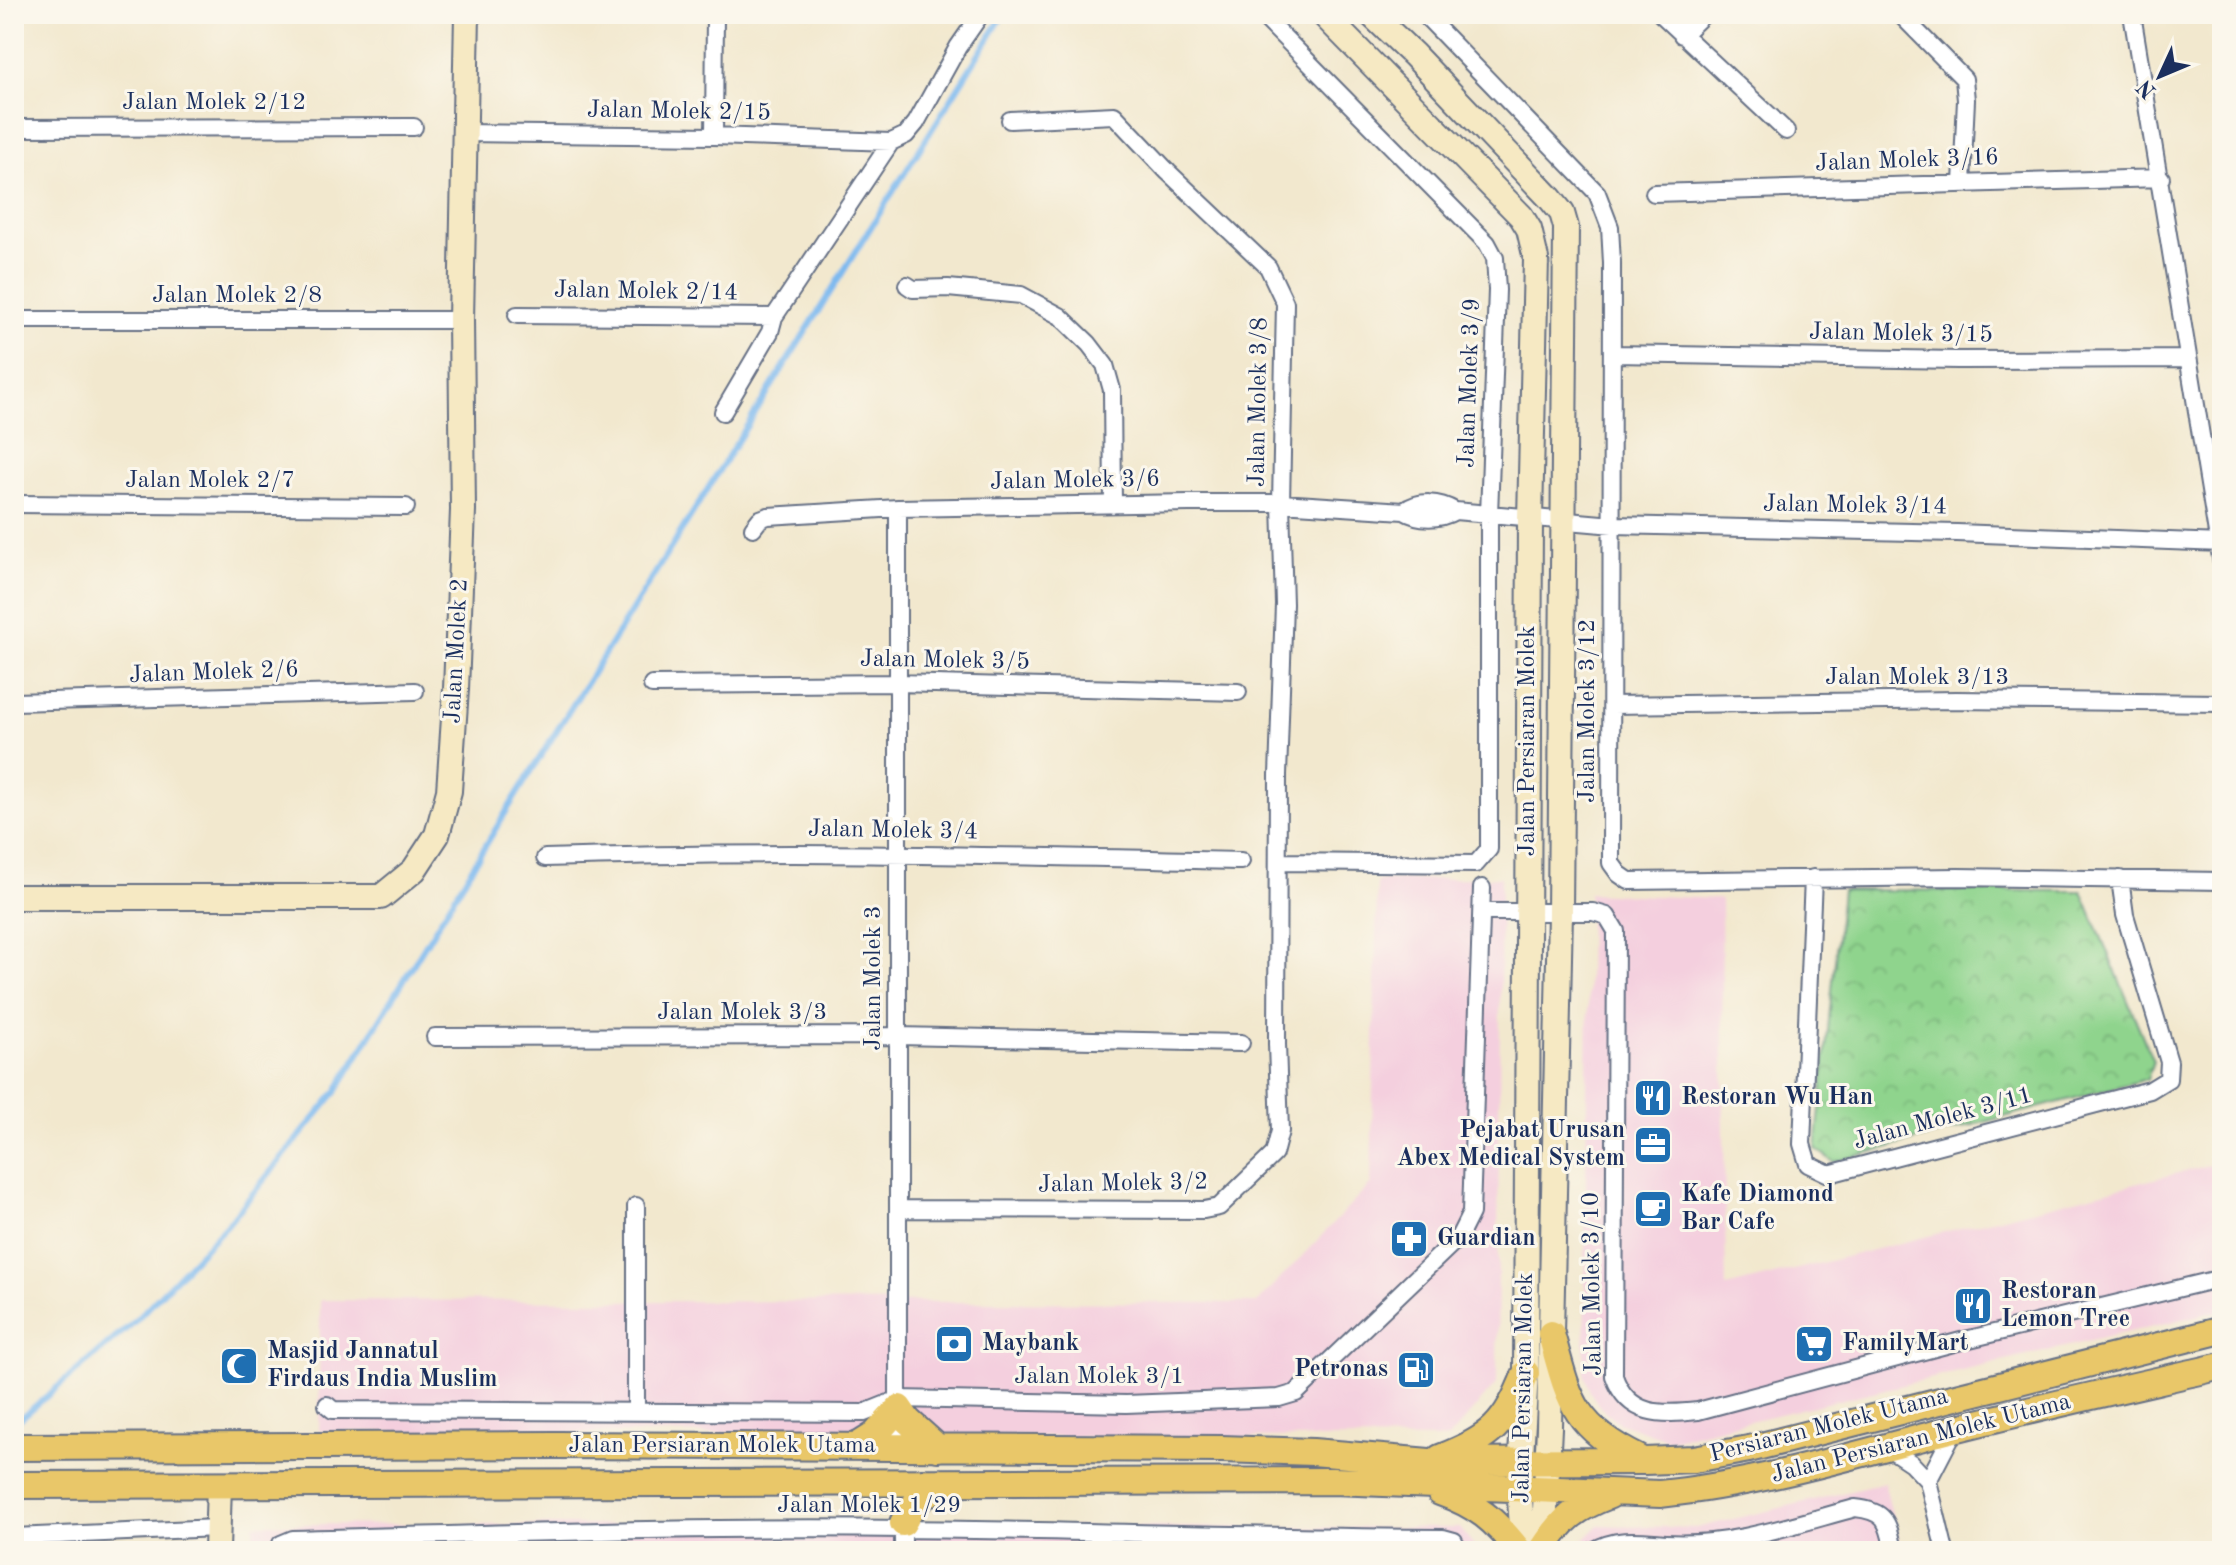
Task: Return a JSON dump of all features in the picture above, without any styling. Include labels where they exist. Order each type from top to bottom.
[{"type":"main road","name":"Jalan Molek 2","points":[[14,897],[381,897],[414,870],[437,835],[449,791],[463,510],[461,320],[467,14]]},
{"type":"main road","name":"Jalan Persiaran Molek","points":[[1323,14],[1521,216],[1529,229],[1537,274],[1530,519],[1526,1373],[1519,1488],[1532,1550]]},
{"type":"main road","name":"Jalan Persiaran Molek","points":[[1371,14],[1414,55],[1562,213],[1568,241],[1561,607],[1560,912],[1548,1461],[1547,1488],[1532,1550]]},
{"type":"main road","name":"Persiaran Molek Utama","points":[[1425,1474],[1521,1461],[1694,1459],[1749,1449],[2222,1330]]},
{"type":"main road","points":[[1551,1334],[1565,1384],[1580,1416],[1604,1440],[1645,1461]]},
{"type":"main road","name":"Jalan Persiaran Molek Utama","points":[[1617,1492],[1660,1494],[1708,1489],[2222,1366]]},
{"type":"main road","points":[[1425,1474],[1474,1444],[1501,1422],[1515,1402],[1526,1373]]},
{"type":"main road","points":[[856,1447],[875,1435],[899,1403],[914,1427],[938,1448]]},
{"type":"main road","name":"Jalan Persiaran Molek Utama","points":[[14,1447],[557,1445],[1283,1451],[1425,1474]]},
{"type":"main road","points":[[856,1447],[882,1458],[901,1484]]},
{"type":"main road","points":[[903,1447],[912,1459],[949,1484]]},
{"type":"main road","points":[[1425,1474],[1519,1488],[1617,1492]]},
{"type":"main road","points":[[1425,1474],[1476,1506],[1532,1550],[1572,1512],[1617,1492]]},
{"type":"main road","name":"Jalan Persiaran Molek Utama","points":[[14,1485],[949,1484],[1333,1481],[1425,1474]]},
{"type":"main road","points":[[217,1539],[219,1484]]},
{"type":"main road","points":[[866,1484],[888,1496],[903,1526]]},
{"type":"main road","points":[[903,1526],[913,1504],[925,1492],[949,1484]]},
{"type":"street","points":[[714,136],[715,14]]},
{"type":"street","points":[[723,412],[770,332],[774,317],[891,142],[906,135],[916,123],[958,47],[981,14]]},
{"type":"street","name":"Jalan Molek 3/9","points":[[1261,14],[1492,251],[1497,290],[1489,515],[1489,849],[1476,864],[1278,862]]},
{"type":"street","name":"Jalan Molek 3/12","points":[[1424,14],[1597,193],[1610,227],[1614,354],[1611,863],[1619,874],[1629,881],[1813,878],[2222,881]]},
{"type":"street","points":[[1661,14],[1786,131]]},
{"type":"street","points":[[1682,35],[1704,14]]},
{"type":"street","points":[[1900,14],[1964,79],[1966,100],[1962,183]]},
{"type":"street","points":[[2132,14],[2221,543],[2222,564]]},
{"type":"street","name":"Jalan Molek 3/8","points":[[1010,120],[1114,115],[1168,172],[1268,267],[1285,303],[1281,503],[1284,604],[1278,862]]},
{"type":"street","name":"Jalan Molek 2/12","points":[[14,128],[414,127]]},
{"type":"street","name":"Jalan Molek 2/15","points":[[465,133],[891,142]]},
{"type":"street","name":"Jalan Molek 3/16","points":[[1654,193],[2161,178]]},
{"type":"street","points":[[907,285],[913,289],[948,288],[1021,295],[1060,316],[1089,344],[1105,365],[1112,390],[1113,505]]},
{"type":"street","name":"Jalan Molek 2/14","points":[[517,315],[774,317]]},
{"type":"street","name":"Jalan Molek 2/8","points":[[14,320],[461,320]]},
{"type":"street","name":"Jalan Molek 3/15","points":[[1614,354],[1958,360],[2188,359]]},
{"type":"street","name":"Jalan Molek 3/6","points":[[753,528],[760,519],[768,516],[898,508],[1281,503],[1404,511],[1414,503],[1445,505],[1455,511],[1489,515]]},
{"type":"street","name":"Jalan Molek 2/7","points":[[14,504],[406,507]]},
{"type":"street","name":"Jalan Molek 3","points":[[898,508],[898,1431],[903,1447]]},
{"type":"street","name":"Jalan Molek 3/14","points":[[1489,515],[1613,525],[2221,543]]},
{"type":"street","name":"Jalan Molek 3/5","points":[[652,685],[898,683],[1238,692]]},
{"type":"street","name":"Jalan Molek 2/6","points":[[14,702],[415,691]]},
{"type":"street","name":"Jalan Molek 3/13","points":[[1612,705],[1956,700],[2222,703]]},
{"type":"street","name":"Jalan Molek 3/4","points":[[545,858],[689,853],[1241,861]]},
{"type":"street","name":"Jalan Molek 3/2","points":[[898,1209],[1204,1210],[1219,1207],[1274,1154],[1280,1131],[1278,862]]},
{"type":"street","name":"Jalan Molek 3/11","points":[[1813,878],[1802,1144],[1808,1164],[1829,1174],[2150,1090],[2168,1079],[2169,1062],[2125,915],[2120,879]]},
{"type":"street","name":"Jalan Molek 3/1","points":[[327,1405],[333,1410],[864,1413],[899,1403],[1126,1404],[1279,1398],[1296,1393],[1459,1237],[1471,1213],[1482,888]]},
{"type":"street","name":"Jalan Molek 3/10","points":[[1483,912],[1593,912],[1607,916],[1616,931],[1614,1376],[1618,1389],[1633,1404],[1648,1411],[1667,1414],[1698,1411],[1961,1341],[2222,1278]]},
{"type":"street","name":"Jalan Molek 3/3","points":[[435,1037],[898,1036],[1241,1043]]},
{"type":"street","points":[[636,1206],[636,1410]]},
{"type":"street","points":[[1928,1481],[1955,1429]]},
{"type":"street","points":[[1887,1447],[1911,1463],[1928,1481],[1945,1551]]},
{"type":"street","points":[[901,1484],[905,1495],[903,1551]]},
{"type":"street","points":[[1593,1551],[1604,1544],[1627,1540],[1699,1544],[1737,1540],[1855,1508],[1873,1509],[1888,1522],[1894,1551]]},
{"type":"street","name":"Jalan Molek 1/29","points":[[279,1551],[281,1544],[293,1539],[903,1526],[1210,1536],[1443,1538],[1454,1541],[1458,1551]]},
{"type":"street","points":[[14,1537],[217,1539]]},
{"type":"shaded area","points":[[1501,877],[1497,1383],[1448,1439],[319,1431],[320,1300],[1257,1303],[1371,1184],[1377,881]]},
{"type":"shaded area","points":[[1589,893],[1721,899],[1726,1287],[2222,1162],[2222,1310],[1669,1440],[1618,1422],[1601,1408],[1590,1392],[1584,1373]]},
{"type":"shaded area","points":[[1884,1483],[1902,1551],[1573,1551],[1599,1525],[1696,1528]]},
{"type":"shaded area","points":[[254,1524],[1460,1528],[1478,1551],[254,1551]]},
{"type":"green space","points":[[1842,890],[2082,891],[2153,1061],[2147,1079],[1834,1162],[1816,1149]]},
{"type":"waterway","points":[[14,1424],[133,1323],[227,1225],[336,1092],[506,812],[1004,14]]},
{"type":"place","name":"Restoran Wu Han","points":[[1653,1098]]},
{"type":"place","name":"Pejabat Urusan Abex Medical System","points":[[1653,1145]]},
{"type":"place","name":"Kafe Diamond Bar Cafe","points":[[1653,1209]]},
{"type":"place","name":"Guardian","points":[[1409,1239]]},
{"type":"place","name":"Restoran Lemon Tree","points":[[1973,1306]]},
{"type":"place","name":"Maybank","points":[[954,1344]]},
{"type":"place","name":"FamilyMart","points":[[1814,1344]]},
{"type":"place","name":"Masjid Jannatul Firdaus India Muslim","points":[[239,1366]]},
{"type":"place","name":"Petronas","points":[[1416,1370]]}]
